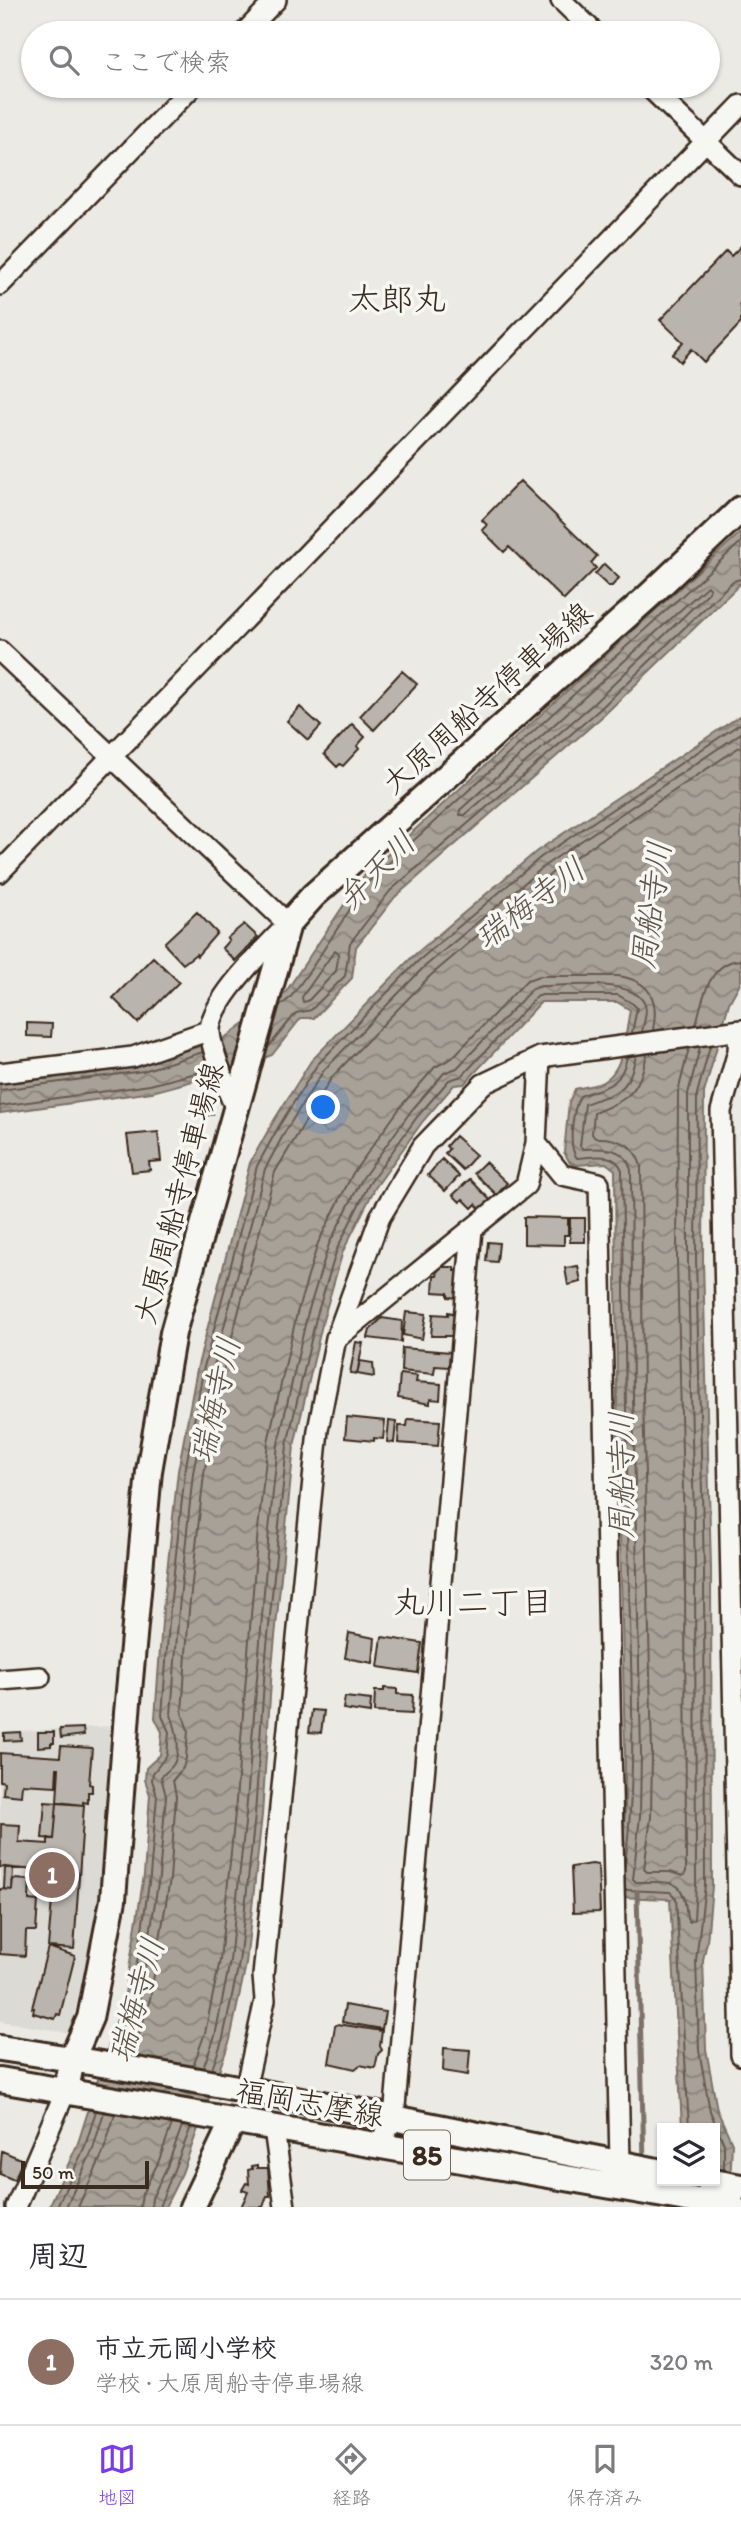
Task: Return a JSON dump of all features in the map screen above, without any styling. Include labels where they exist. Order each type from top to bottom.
[{"type":"main road","name":"大原周船寺停車場線","points":[[66,2090],[72,2059],[90,2018],[113,1900],[137,1592],[149,1471],[164,1372],[235,1107],[234,1075],[288,924],[313,896],[650,595],[741,509]]},
{"type":"main road","name":"福岡志摩線","points":[[0,2048],[394,2118],[620,2176],[679,2202],[733,2207]]},
{"type":"main road","name":"福岡志摩線","points":[[0,2080],[377,2147],[620,2176]]},
{"type":"main road","points":[[192,2207],[233,2121]]},
{"type":"main road","name":"85","points":[[620,2176],[657,2172]]},
{"type":"main road","points":[[720,2183],[741,2187]]},
{"type":"street","points":[[256,21],[276,0]]},
{"type":"street","points":[[561,0],[583,21]]},
{"type":"street","points":[[0,285],[181,98]]},
{"type":"street","points":[[661,98],[741,175]]},
{"type":"street","points":[[0,872],[741,105]]},
{"type":"street","points":[[0,651],[288,924],[221,1000],[210,1030],[234,1075]]},
{"type":"street","points":[[0,1073],[133,1057],[210,1030]]},
{"type":"street","points":[[245,2090],[265,2000],[265,1963],[318,1430],[336,1338],[380,1217],[423,1146],[483,1084],[540,1056],[740,1031],[738,1051],[721,1111],[733,1392],[741,2055]]},
{"type":"street","points":[[336,1338],[526,1185],[536,1143],[540,1056]]},
{"type":"street","points":[[536,1143],[562,1175],[598,1183],[620,2176]]},
{"type":"street","points":[[377,2147],[394,2118],[471,1229]]},
{"type":"street","points":[[0,1680],[40,1677]]},
{"type":"street","points":[[16,2207],[66,2090]]},
{"type":"street","points":[[274,2129],[285,2207]]},
{"type":"shaded area","points":[[113,1726],[112,1779],[100,1900],[70,2033],[0,2021],[0,1732]]},
{"type":"water","name":"弁天川","points":[[741,532],[741,583],[604,715],[395,897],[356,947],[352,978],[314,1018],[301,1018],[272,1055],[230,1071],[152,1092],[0,1113],[0,1083],[142,1064],[223,1039],[285,993],[362,878]]},
{"type":"water","points":[[741,715],[741,981],[729,1003],[704,1093],[703,1260],[711,1568],[712,1886],[703,1960],[706,2049],[717,2110],[732,2143],[729,2207],[686,2207],[685,2186],[720,2186],[720,2123],[682,2123],[670,1899],[617,1897],[625,1815],[625,1752],[615,1170],[606,1163],[570,1163],[564,1152],[569,1102],[575,1089],[598,1084],[614,1072],[625,1042],[630,1010],[617,1002],[541,1002],[464,1084],[454,1085],[423,1121],[375,1188],[343,1251],[323,1320],[294,1446],[272,1667],[262,1815],[246,1964],[230,2040],[182,2173],[165,2207],[49,2207],[78,2143],[125,1994],[144,1875],[150,1795],[145,1780],[146,1768],[160,1755],[162,1732],[155,1718],[163,1608],[178,1471],[197,1369],[250,1163],[311,1061],[412,957],[537,851]]},
{"type":"building","points":[[741,246],[741,323],[704,362],[691,349],[680,362],[672,354],[683,342],[660,320],[726,251],[731,256]]},
{"type":"building","points":[[520,481],[597,556],[591,563],[596,568],[564,600],[509,547],[504,552],[482,530],[487,525],[482,520]]},
{"type":"building","points":[[604,564],[619,578],[612,586],[608,586],[595,574]]},
{"type":"building","points":[[402,671],[417,684],[374,730],[360,716]]},
{"type":"building","points":[[300,707],[321,726],[308,740],[287,721]]},
{"type":"building","points":[[352,724],[365,737],[357,746],[359,749],[343,766],[340,764],[337,767],[324,754]]},
{"type":"building","points":[[197,912],[217,933],[197,956],[196,954],[183,964],[165,942]]},
{"type":"building","points":[[244,924],[258,937],[235,961],[222,948],[229,940],[227,938]]},
{"type":"building","points":[[153,957],[179,982],[138,1023],[113,998]]},
{"type":"building","points":[[27,1023],[52,1024],[51,1037],[27,1036]]},
{"type":"building","points":[[212,1101],[213,1114],[202,1117],[201,1102]]},
{"type":"building","points":[[158,1132],[161,1161],[149,1162],[150,1170],[132,1172],[127,1135]]},
{"type":"building","points":[[455,1136],[476,1155],[463,1170],[445,1153],[449,1149],[446,1146]]},
{"type":"building","points":[[442,1159],[459,1176],[445,1191],[428,1175]]},
{"type":"building","points":[[485,1162],[507,1183],[497,1195],[474,1173]]},
{"type":"building","points":[[470,1179],[493,1203],[482,1212],[476,1204],[472,1208],[463,1199],[460,1202],[453,1195]]},
{"type":"building","points":[[524,1217],[568,1218],[568,1235],[564,1235],[564,1245],[524,1244]]},
{"type":"building","points":[[570,1218],[585,1218],[585,1242],[570,1242]]},
{"type":"building","points":[[488,1242],[499,1243],[497,1262],[486,1261]]},
{"type":"building","points":[[578,1266],[581,1282],[568,1285],[565,1268]]},
{"type":"building","points":[[441,1267],[454,1267],[454,1271],[460,1271],[459,1298],[448,1297],[448,1293],[433,1292],[434,1276],[437,1276]]},
{"type":"building","points":[[406,1312],[426,1314],[422,1339],[403,1335]]},
{"type":"building","points":[[448,1312],[457,1314],[455,1336],[431,1336],[433,1314],[448,1315]]},
{"type":"building","points":[[382,1318],[402,1321],[401,1342],[368,1338],[370,1330]]},
{"type":"building","points":[[356,1342],[363,1343],[357,1374],[350,1373]]},
{"type":"building","points":[[402,1348],[450,1352],[449,1367],[435,1366],[434,1374],[401,1371]]},
{"type":"building","points":[[360,1361],[373,1363],[374,1377],[357,1374]]},
{"type":"building","points":[[400,1374],[417,1376],[416,1382],[441,1384],[440,1400],[430,1399],[430,1404],[398,1398]]},
{"type":"building","points":[[347,1417],[385,1421],[383,1439],[374,1438],[374,1441],[345,1438]]},
{"type":"building","points":[[408,1419],[440,1421],[438,1446],[398,1443],[399,1426],[407,1426]]},
{"type":"building","points":[[389,1421],[396,1422],[394,1443],[387,1442]]},
{"type":"building","points":[[349,1633],[375,1638],[373,1663],[345,1658]]},
{"type":"building","points":[[382,1637],[422,1643],[418,1673],[378,1667]]},
{"type":"building","points":[[384,1688],[397,1689],[397,1694],[413,1695],[412,1714],[374,1712],[375,1691],[384,1691]]},
{"type":"building","points":[[345,1697],[371,1700],[370,1713],[343,1709]]},
{"type":"building","points":[[312,1710],[324,1711],[321,1733],[309,1732]]},
{"type":"building","points":[[83,1728],[84,1735],[61,1738],[60,1729]]},
{"type":"building","points":[[20,1732],[21,1740],[4,1741],[4,1733]]},
{"type":"building","points":[[38,1732],[54,1732],[54,1743],[51,1743],[51,1746],[38,1747]]},
{"type":"building","points":[[61,1746],[92,1748],[89,1784],[92,1785],[92,1792],[88,1792],[88,1803],[83,1802],[83,1805],[57,1802],[59,1768],[56,1786],[22,1784],[21,1796],[3,1794],[0,1753],[60,1757]]},
{"type":"building","points":[[45,1802],[57,1803],[54,1839],[42,1838]]},
{"type":"building","points":[[57,1803],[84,1805],[74,1949],[48,1947],[56,1853],[51,1853],[50,1871],[0,1867],[1,1824],[20,1825],[19,1842],[48,1844],[48,1838],[54,1839]]},
{"type":"building","points":[[598,1865],[600,1912],[573,1913],[571,1867]]},
{"type":"building","points":[[5,1867],[13,1868],[12,1890],[4,1889]]},
{"type":"building","points":[[13,1879],[30,1880],[29,1900],[38,1901],[36,1931],[26,1931],[25,1956],[0,1954],[0,1889],[12,1890]]},
{"type":"building","points":[[48,1947],[75,1956],[60,2015],[57,2014],[55,2019],[33,2013],[32,2008]]},
{"type":"building","points":[[345,2005],[385,2012],[382,2029],[342,2022]]},
{"type":"building","points":[[338,2024],[382,2031],[382,2050],[378,2054],[375,2068],[360,2065],[355,2069],[329,2063],[335,2026]]},
{"type":"building","points":[[444,2048],[470,2050],[468,2075],[443,2071]]},
{"type":"building","points":[[2,2151],[23,2160],[14,2180],[0,2174]]},
{"type":"building","points":[[257,2165],[257,2168],[268,2168],[270,2196],[267,2196],[263,2207],[241,2207],[248,2192],[242,2190],[246,2183],[249,2184],[248,2170]]},
{"type":"waterway","points":[[637,1892],[644,2162]]},
{"type":"place","name":"市立元岡小学校","points":[[52,1875]]},
{"type":"district","name":"太郎丸","points":[[397,298]]},
{"type":"district","name":"丸川二丁目","points":[[473,1602]]},
{"type":"water label","name":"瑞梅寺川","points":[[530,903]]},
{"type":"water label","name":"周船寺川","points":[[651,905]]},
{"type":"water label","name":"瑞梅寺川","points":[[215,1400]]},
{"type":"water label","name":"周船寺川","points":[[621,1475]]},
{"type":"water label","name":"瑞梅寺川","points":[[136,2000]]}]
